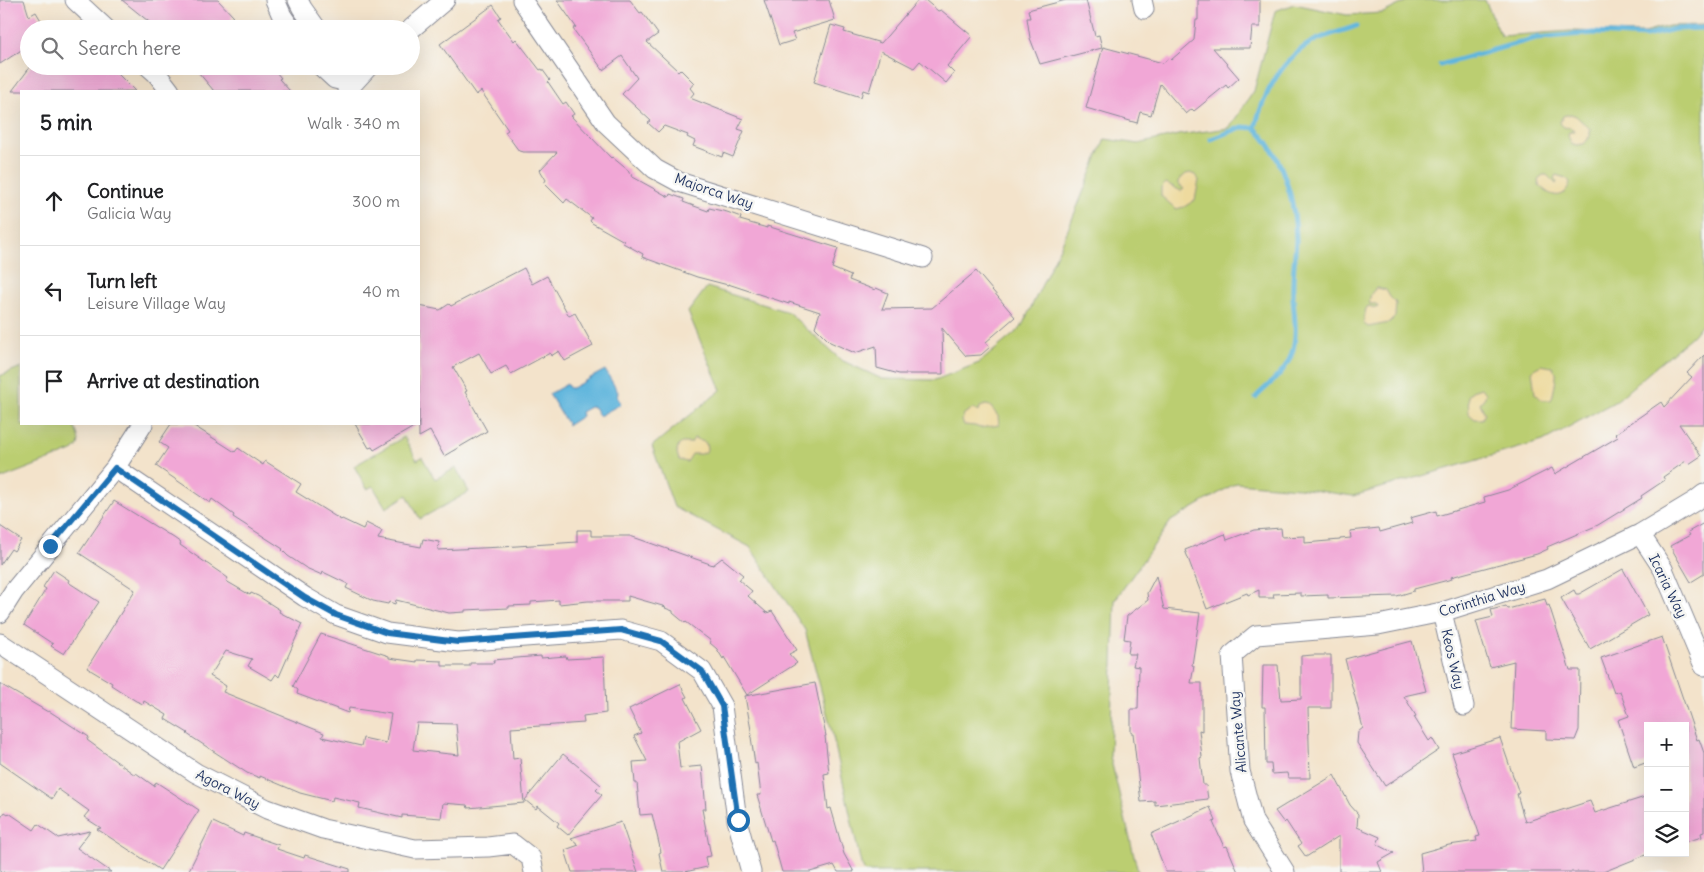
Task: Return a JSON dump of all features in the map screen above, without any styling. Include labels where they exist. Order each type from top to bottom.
[{"type":"street","points":[[75,0],[96,20]]},
{"type":"street","points":[[275,0],[285,20]]},
{"type":"street","points":[[298,0],[310,20]]},
{"type":"street","points":[[420,21],[445,0]]},
{"type":"street","name":"Majorca Way","points":[[522,0],[606,123],[655,169],[680,182],[923,258]]},
{"type":"street","points":[[158,75],[169,90]]},
{"type":"street","points":[[331,75],[335,79],[350,80]]},
{"type":"street","points":[[0,613],[14,591],[115,468],[142,425]]},
{"type":"street","points":[[115,468],[305,598],[336,615],[387,633],[458,642],[621,630],[661,641],[702,671],[722,706],[738,820],[751,872]]},
{"type":"street","name":"Corinthia Way","points":[[1243,646],[1256,635],[1378,625],[1442,612],[1547,579],[1640,534],[1695,502],[1704,494]]},
{"type":"street","name":"Icaria Way","points":[[1640,534],[1663,570],[1704,666]]},
{"type":"street","name":"Keos Way","points":[[1442,612],[1464,706]]},
{"type":"street","name":"Agora Way","points":[[0,643],[196,773],[267,809],[324,829],[415,849],[488,847],[512,844],[532,858],[534,872]]},
{"type":"street","name":"Alicante Way","points":[[1243,646],[1232,655],[1240,771],[1253,821],[1285,872]]},
{"type":"green space","points":[[1409,0],[1485,0],[1501,36],[1571,31],[1644,33],[1669,26],[1704,25],[1704,321],[1693,335],[1616,401],[1543,441],[1353,496],[1299,488],[1236,483],[1171,521],[1115,600],[1110,756],[1138,872],[865,872],[861,864],[832,732],[805,630],[750,547],[674,507],[652,446],[721,390],[688,312],[707,287],[788,312],[841,360],[882,379],[935,380],[979,363],[1021,328],[1064,239],[1105,139],[1138,144],[1178,135],[1229,128],[1254,91],[1275,11],[1294,4],[1347,15],[1383,13]]},
{"type":"green space","points":[[20,367],[20,425],[73,425],[79,442],[76,448],[0,479],[0,376]]},
{"type":"green space","points":[[404,437],[417,460],[422,457],[435,479],[456,468],[469,492],[420,519],[407,495],[386,508],[373,486],[367,489],[354,466]]},
{"type":"sand","points":[[1571,114],[1576,116],[1590,129],[1590,137],[1584,144],[1576,145],[1571,143],[1568,135],[1569,132],[1574,132],[1574,129],[1564,127],[1560,122],[1563,116]]},
{"type":"sand","points":[[1190,173],[1199,180],[1195,200],[1184,207],[1176,209],[1161,196],[1161,188],[1166,183],[1181,191],[1184,189],[1178,184],[1178,181]]},
{"type":"sand","points":[[1543,175],[1547,175],[1556,184],[1554,178],[1556,175],[1566,178],[1570,182],[1565,193],[1556,195],[1547,192],[1539,184],[1538,179]]},
{"type":"sand","points":[[1378,288],[1386,290],[1396,303],[1395,317],[1389,323],[1368,327],[1363,323],[1366,309],[1368,306],[1378,307],[1376,304],[1370,304],[1370,297],[1372,292]]},
{"type":"sand","points":[[1541,365],[1552,367],[1556,372],[1555,387],[1551,400],[1541,400],[1535,394],[1532,370]]},
{"type":"sand","points":[[1481,388],[1486,393],[1480,403],[1485,414],[1482,419],[1475,419],[1469,414],[1468,396],[1472,391]]},
{"type":"sand","points":[[990,406],[998,416],[999,425],[980,428],[964,425],[962,421],[964,414],[972,409],[979,412],[980,407]]},
{"type":"sand","points":[[694,438],[706,443],[706,452],[692,454],[687,462],[679,460],[678,446],[682,443],[691,443]]},
{"type":"water","points":[[605,370],[618,392],[617,398],[621,404],[599,416],[594,407],[590,407],[581,412],[582,416],[568,425],[549,394],[567,384],[569,388],[572,388]]},
{"type":"building","points":[[0,0],[24,0],[29,16],[36,12],[41,20],[20,20],[20,51],[0,64]]},
{"type":"building","points":[[122,0],[218,0],[233,16],[231,18],[233,20],[147,20]]},
{"type":"building","points":[[557,0],[630,0],[640,13],[642,12],[658,34],[647,42],[694,83],[690,88],[694,93],[690,98],[743,119],[738,129],[744,131],[733,157],[723,153],[722,157],[693,146],[695,141],[687,137],[688,135],[664,126],[658,132],[648,123],[651,121],[622,94],[637,78],[622,56],[603,70],[573,29],[576,27]]},
{"type":"building","points":[[764,0],[829,0],[835,20],[792,33],[795,40],[779,45]]},
{"type":"building","points":[[918,0],[925,0],[938,11],[941,10],[972,36],[947,66],[954,73],[946,83],[920,61],[914,68],[881,51],[869,92],[863,90],[861,97],[814,82],[831,25],[845,29],[844,32],[881,43]]},
{"type":"building","points":[[1066,0],[1086,0],[1095,36],[1099,35],[1102,48],[1040,64],[1030,38],[1027,18],[1030,18],[1028,10]]},
{"type":"building","points":[[1198,0],[1260,0],[1260,27],[1252,27],[1250,48],[1213,48],[1239,78],[1228,88],[1226,85],[1194,111],[1192,109],[1186,114],[1160,84],[1151,115],[1140,112],[1137,123],[1086,108],[1103,47],[1163,63],[1169,58],[1171,60],[1194,40],[1196,20],[1198,20]]},
{"type":"building","points":[[493,5],[501,17],[498,19],[514,41],[516,39],[540,70],[542,69],[550,80],[548,82],[563,104],[566,102],[574,114],[571,116],[611,158],[632,174],[631,176],[669,197],[670,194],[684,199],[683,202],[708,211],[709,208],[727,212],[741,217],[740,220],[767,228],[767,226],[838,248],[832,268],[851,276],[849,280],[888,293],[882,309],[932,308],[976,271],[1015,317],[986,342],[990,347],[981,355],[966,356],[942,328],[943,374],[899,374],[877,368],[876,346],[855,353],[830,342],[815,327],[820,312],[728,284],[697,277],[642,257],[643,254],[623,243],[624,241],[592,223],[590,221],[592,218],[567,199],[564,203],[544,183],[546,180],[540,170],[557,152],[519,151],[505,132],[508,130],[481,91],[476,95],[440,44]]},
{"type":"building","points":[[24,75],[119,75],[134,90],[20,90],[12,91]]},
{"type":"building","points":[[201,75],[278,75],[281,78],[279,79],[289,90],[213,90]]},
{"type":"building","points":[[524,268],[532,284],[547,276],[569,316],[575,313],[593,346],[565,361],[559,351],[551,356],[550,353],[511,374],[506,366],[491,374],[479,353],[453,367],[487,431],[444,456],[430,431],[419,437],[420,306],[440,310],[449,304],[451,306]]},
{"type":"building","points":[[1704,355],[1704,424],[1679,424],[1701,456],[1689,464],[1686,461],[1663,477],[1665,480],[1641,496],[1642,498],[1598,525],[1547,547],[1548,549],[1537,554],[1451,577],[1452,579],[1414,589],[1414,591],[1397,596],[1328,598],[1328,595],[1301,596],[1301,593],[1273,594],[1274,598],[1259,598],[1259,590],[1207,609],[1185,550],[1225,534],[1227,540],[1254,530],[1281,528],[1282,537],[1305,536],[1305,543],[1340,540],[1351,538],[1350,531],[1379,528],[1380,532],[1412,523],[1410,518],[1436,511],[1437,516],[1485,502],[1484,497],[1508,490],[1552,468],[1555,474],[1618,437],[1615,434],[1661,402],[1664,407],[1692,377],[1687,373]]},
{"type":"building","points":[[170,425],[193,425],[235,452],[238,448],[263,465],[265,461],[301,484],[296,492],[341,520],[363,529],[366,523],[382,531],[378,539],[421,547],[423,539],[439,542],[438,550],[577,542],[577,530],[591,530],[591,536],[630,536],[713,565],[722,558],[743,575],[739,580],[752,591],[748,596],[767,613],[772,611],[797,650],[789,654],[797,663],[747,695],[724,657],[723,659],[717,649],[710,643],[711,641],[666,607],[628,596],[628,601],[588,601],[559,604],[559,600],[531,602],[531,605],[509,606],[509,608],[465,610],[465,612],[449,613],[396,600],[395,604],[373,601],[346,588],[348,584],[323,572],[322,575],[306,568],[288,556],[283,549],[233,517],[234,515],[212,499],[210,503],[156,466],[168,448],[159,442]]},
{"type":"building","points":[[356,425],[417,425],[374,450],[372,447],[369,448]]},
{"type":"building","points":[[114,501],[181,543],[180,545],[228,578],[226,581],[250,595],[251,593],[258,596],[280,610],[279,612],[302,624],[279,677],[276,674],[272,680],[248,666],[252,659],[226,651],[210,676],[226,686],[223,692],[324,733],[322,737],[361,746],[363,738],[386,743],[391,714],[349,708],[348,713],[297,694],[298,690],[293,686],[321,634],[389,656],[389,658],[417,662],[417,660],[442,661],[442,666],[470,666],[470,663],[494,663],[493,660],[541,656],[541,658],[566,656],[567,659],[604,657],[606,713],[583,716],[584,723],[511,728],[513,759],[520,758],[524,803],[468,808],[467,805],[443,803],[441,818],[402,815],[402,818],[359,808],[360,803],[333,797],[332,801],[300,793],[260,776],[260,778],[247,773],[165,719],[167,715],[144,701],[143,704],[136,701],[111,685],[112,683],[87,668],[135,590],[79,553]],"holes":[[[417,723],[456,724],[459,755],[413,750]]]},
{"type":"building","points":[[1704,523],[1704,574],[1691,582],[1670,546],[1690,535],[1688,532]]},
{"type":"building","points":[[0,526],[21,540],[14,551],[11,549],[0,565]]},
{"type":"building","points":[[1623,569],[1648,615],[1590,649],[1561,598],[1574,590],[1576,594],[1579,594]]},
{"type":"building","points":[[54,570],[69,580],[68,582],[99,602],[64,654],[51,646],[53,644],[24,625],[46,589],[43,587]]},
{"type":"building","points":[[1156,576],[1164,609],[1200,613],[1191,683],[1202,683],[1202,731],[1199,730],[1202,757],[1200,758],[1203,785],[1206,785],[1208,799],[1155,805],[1155,801],[1141,802],[1133,733],[1131,733],[1131,709],[1138,709],[1139,667],[1133,666],[1136,654],[1128,654],[1130,640],[1124,639],[1127,616],[1148,600],[1147,593]]},
{"type":"building","points":[[1545,599],[1547,606],[1549,605],[1570,670],[1580,670],[1579,730],[1575,740],[1546,739],[1546,731],[1511,729],[1514,661],[1490,667],[1476,621],[1493,617],[1491,610],[1506,606],[1508,609]]},
{"type":"building","points":[[1662,637],[1697,740],[1699,739],[1704,753],[1704,832],[1701,833],[1702,837],[1689,841],[1689,722],[1644,722],[1644,763],[1634,767],[1618,720],[1629,716],[1620,691],[1614,693],[1601,658]]},
{"type":"building","points":[[1412,641],[1426,691],[1404,696],[1429,741],[1432,738],[1439,750],[1385,786],[1357,743],[1358,732],[1363,728],[1345,659]]},
{"type":"building","points":[[1331,655],[1331,708],[1308,708],[1310,778],[1288,778],[1287,773],[1272,774],[1271,764],[1266,764],[1265,707],[1262,707],[1263,665],[1278,665],[1281,700],[1301,699],[1301,656]]},
{"type":"building","points":[[815,683],[826,736],[829,773],[824,774],[828,809],[831,808],[844,854],[854,872],[838,872],[834,865],[810,872],[782,872],[757,795],[761,795],[745,696]]},
{"type":"building","points":[[0,684],[49,711],[89,737],[87,740],[135,775],[136,773],[154,786],[156,782],[199,810],[160,870],[97,829],[101,828],[84,817],[89,811],[58,789],[52,799],[0,763]]},
{"type":"building","points":[[680,684],[701,729],[677,742],[680,768],[702,766],[706,809],[702,809],[711,856],[705,857],[707,867],[685,872],[663,872],[659,853],[661,852],[652,814],[640,815],[633,762],[647,761],[634,736],[641,733],[629,709]]},
{"type":"building","points":[[1500,738],[1519,793],[1517,794],[1525,822],[1590,801],[1595,813],[1644,797],[1644,856],[1603,872],[1422,872],[1420,853],[1449,845],[1477,841],[1476,837],[1480,836],[1452,753]]},
{"type":"building","points":[[563,754],[601,785],[596,790],[602,795],[568,835],[557,826],[559,823],[538,806],[536,809],[525,800]]},
{"type":"building","points":[[1334,775],[1350,805],[1358,814],[1357,827],[1380,837],[1377,844],[1394,853],[1378,862],[1382,872],[1339,872],[1339,836],[1306,857],[1298,846],[1301,844],[1286,821],[1284,823],[1275,811]]},
{"type":"building","points":[[1210,807],[1216,821],[1213,822],[1224,847],[1227,846],[1238,872],[1166,872],[1151,834]]},
{"type":"building","points":[[5,812],[34,830],[38,824],[58,838],[90,831],[77,848],[111,872],[0,872],[0,819]]},
{"type":"building","points":[[213,822],[243,836],[244,833],[279,845],[277,849],[304,858],[305,855],[350,869],[350,872],[188,872]]},
{"type":"building","points":[[621,822],[638,872],[572,872],[565,850],[579,845],[571,838]]},
{"type":"waterway","points":[[1255,128],[1269,89],[1284,66],[1304,47],[1316,40],[1356,26]]},
{"type":"waterway","points":[[1440,65],[1536,38],[1594,33],[1646,36],[1674,29],[1704,28]]},
{"type":"waterway","points":[[1211,139],[1242,127],[1255,128],[1265,138],[1280,165],[1286,180],[1293,210],[1296,240],[1293,283],[1294,346],[1286,366],[1256,397]]},
{"type":"route","points":[[50,546],[115,468],[305,598],[336,615],[387,633],[458,642],[621,630],[661,641],[702,671],[722,706],[738,820]]}]
